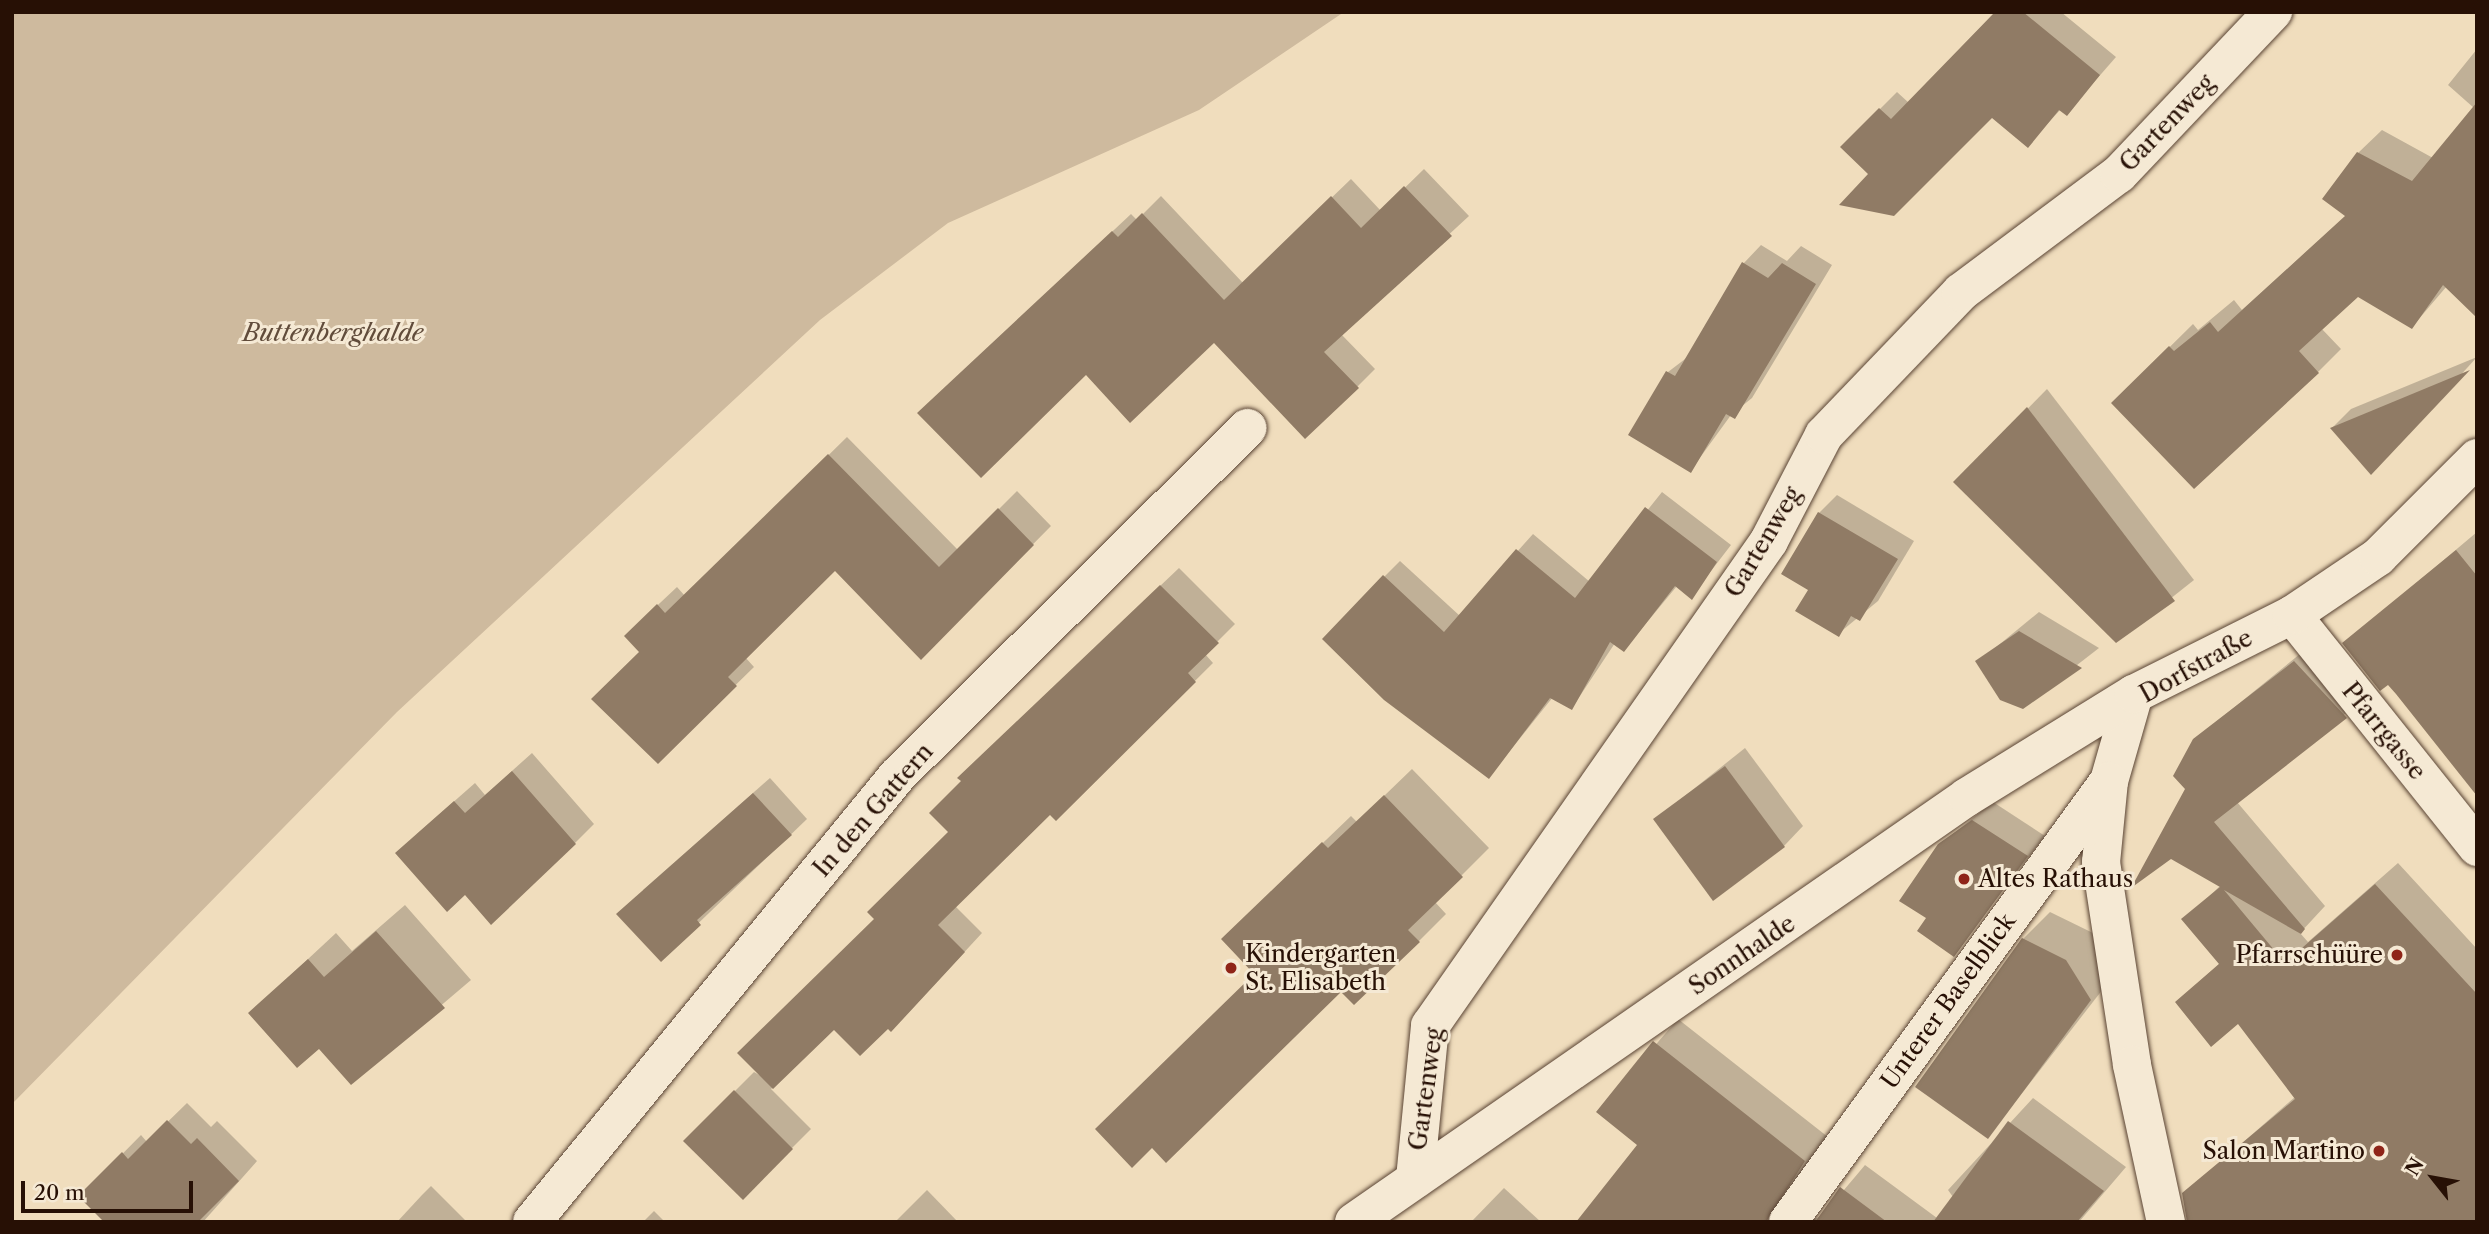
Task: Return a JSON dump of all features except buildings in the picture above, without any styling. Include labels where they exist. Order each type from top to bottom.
[{"type":"street","name":"Gartenweg","points":[[1415,1179],[1430,1026],[1769,541],[1824,435],[1961,292],[2119,174],[2273,12]]},
{"type":"street","name":"In den Gattern","points":[[532,1222],[897,776],[1248,428]]},
{"type":"street","name":"Dorfstraße","points":[[2166,1222],[2132,1065],[2101,862],[2109,781],[2134,694],[2292,615],[2378,557],[2477,458]]},
{"type":"street","name":"Pfarrgasse","points":[[2292,615],[2477,847]]},
{"type":"street","name":"Sonnhalde","points":[[1354,1222],[1967,797],[2134,694]]},
{"type":"street","name":"Unterer Baselblick","points":[[1788,1222],[2109,781]]},
{"type":"green space","name":"Buttenberghalde","points":[[12,12],[1344,12],[1199,110],[948,223],[820,320],[397,712],[12,1104]]},
{"type":"place","name":"Altes Rathaus","points":[[1964,879]]},
{"type":"place","name":"Pfarrschüüre","points":[[2397,955]]},
{"type":"place","name":"Kindergarten St. Elisabeth","points":[[1231,968]]},
{"type":"place","name":"Salon Martino","points":[[2379,1151]]}]
